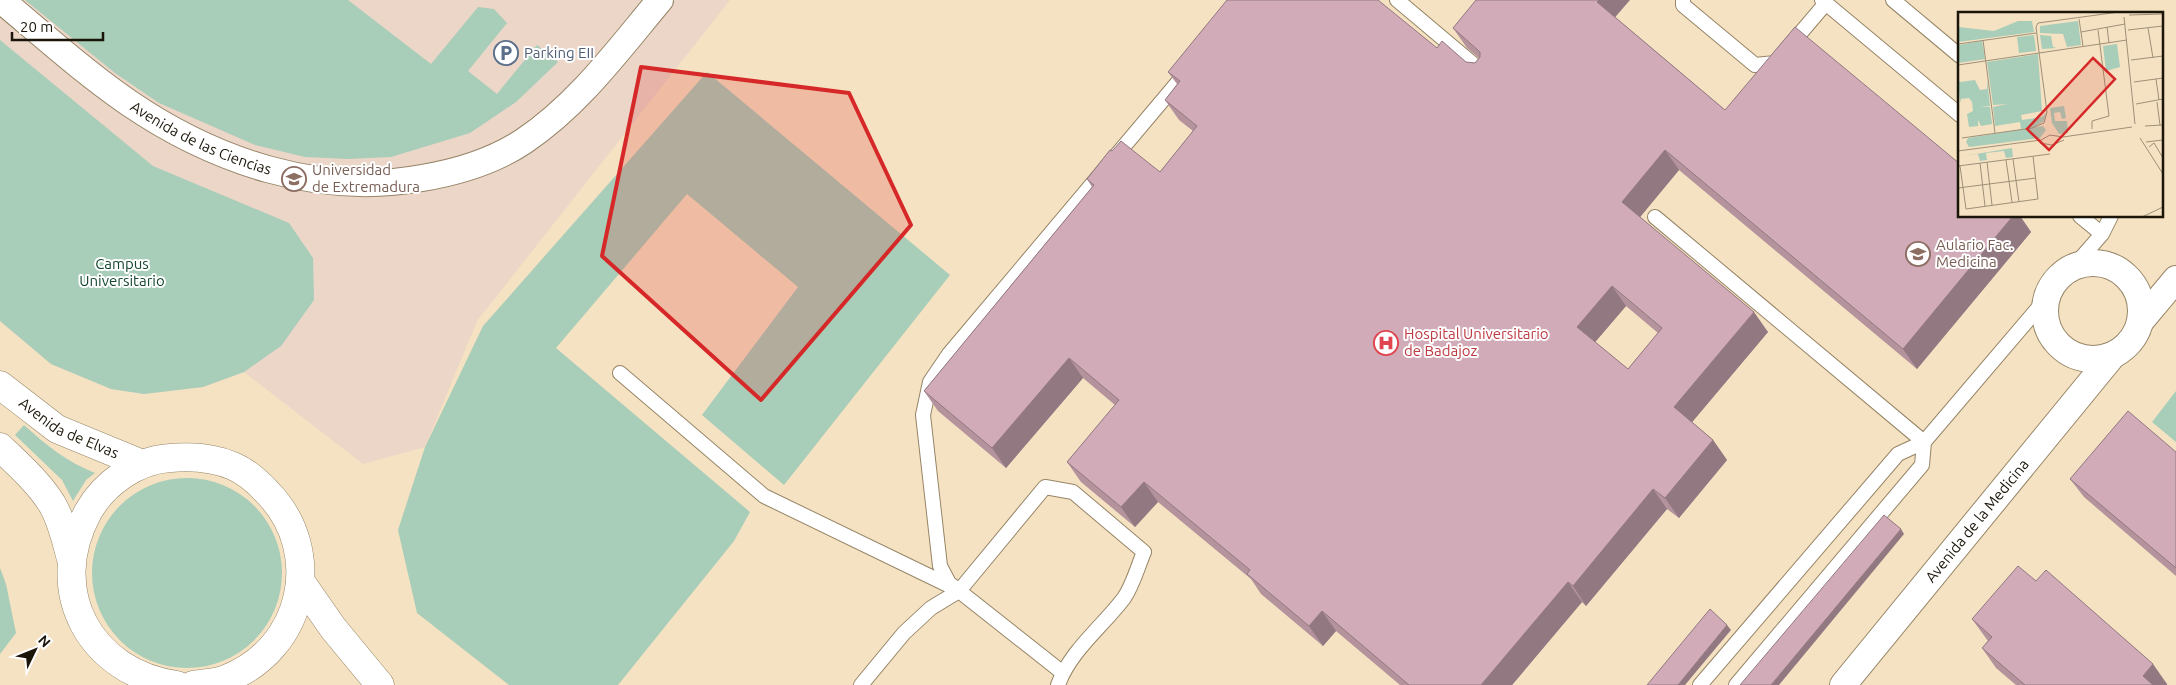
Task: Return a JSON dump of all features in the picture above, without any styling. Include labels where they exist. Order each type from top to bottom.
[{"type":"highway","name":"Avenida de Elvas","points":[[0,385],[57,429],[142,464]]},
{"type":"highway","points":[[0,447],[24,469],[52,504],[63,528],[71,561],[72,584],[76,604],[83,623],[99,646],[130,671],[156,682],[178,685]]},
{"type":"highway","points":[[71,561],[78,530],[94,502],[115,480],[142,464],[162,458],[195,456],[234,466],[254,478],[281,507],[293,528],[300,554],[301,582],[292,615],[281,636],[264,656],[247,669],[238,682],[193,685]]},
{"type":"highway","points":[[301,582],[333,628],[380,685]]},
{"type":"street","name":"Avenida de las Ciencias","points":[[1,0],[101,83],[130,104],[217,152],[272,171],[318,180],[359,184],[399,182],[449,174],[495,157],[523,142],[573,102],[660,0]]},
{"type":"street","points":[[2140,322],[2141,307],[2137,293],[2129,280],[2118,270],[2104,264],[2089,263],[2074,266],[2061,274],[2051,286],[2045,300],[2044,316],[2048,330],[2062,348],[2083,358],[2098,359],[2113,355],[2125,347],[2134,336],[2140,322],[2176,279]]},
{"type":"street","name":"Avenida de la Medicina","points":[[1843,685],[2113,355]]},
{"type":"lane","points":[[1397,0],[1486,75]]},
{"type":"lane","points":[[1683,0],[1682,5],[1755,65],[1775,63],[1824,2],[1958,113]]},
{"type":"lane","points":[[1893,0],[1958,54]]},
{"type":"lane","points":[[860,685],[904,634],[930,608],[959,590],[1045,487],[1073,492],[1144,552],[1125,596],[1060,679],[959,590],[949,583],[940,566],[935,534],[923,415],[930,382],[949,354],[1196,60]]},
{"type":"lane","points":[[1655,217],[1924,442]]},
{"type":"lane","points":[[2082,218],[2102,234]]},
{"type":"lane","points":[[2074,266],[2102,234],[2110,218]]},
{"type":"lane","points":[[1700,685],[1898,454],[1924,442],[2045,300]]},
{"type":"lane","points":[[620,373],[764,496],[959,590]]},
{"type":"lane","points":[[1736,685],[1922,465],[1924,442]]},
{"type":"highlighted area","points":[[641,67],[849,93],[911,225],[761,400],[602,256]]},
{"type":"shaded area","name":"Universidad de Extremadura","points":[[0,0],[730,0],[477,321],[425,447],[363,464],[244,372],[203,387],[144,394],[111,389],[51,364],[0,321]]},
{"type":"green space","points":[[25,0],[348,0],[431,64],[478,7],[494,9],[507,23],[468,71],[497,94],[537,45],[558,62],[516,102],[470,133],[391,157],[348,159],[305,157],[255,145],[159,103],[115,73]]},
{"type":"green space","name":"Campus Universitario","points":[[0,40],[153,166],[289,223],[313,258],[314,300],[281,346],[244,372],[203,387],[144,394],[111,389],[51,364],[0,321]]},
{"type":"green space","points":[[707,72],[950,275],[784,485],[702,415],[798,287],[687,194],[556,348],[750,512],[734,541],[618,685],[509,685],[417,613],[398,530],[425,447],[483,326]]},
{"type":"green space","points":[[2176,391],[2176,442],[2152,422]]},
{"type":"green space","points":[[24,425],[57,452],[75,464],[95,473],[86,480],[73,501],[62,480],[15,435]]},
{"type":"green space","points":[[178,478],[196,478],[215,482],[232,489],[247,499],[261,513],[271,528],[278,545],[282,573],[278,601],[271,618],[261,633],[247,647],[232,657],[215,664],[196,668],[178,668],[159,664],[142,657],[127,647],[113,633],[103,618],[96,601],[92,582],[92,564],[96,545],[103,528],[113,513],[127,499],[142,489],[159,482]]},
{"type":"green space","points":[[0,568],[6,584],[16,633],[0,654]]},
{"type":"building","name":"Hospital Universitario de Badajoz","points":[[1227,0],[1378,0],[1437,48],[1442,41],[1466,62],[1475,63],[1480,57],[1480,52],[1453,28],[1476,0],[1599,0],[1597,2],[1725,110],[1795,27],[1958,162],[1958,218],[2011,218],[1903,349],[1665,150],[1622,202],[1754,312],[1674,407],[1713,440],[1665,498],[1653,489],[1573,586],[1568,582],[1481,685],[1409,685],[1322,611],[1309,626],[1247,574],[1250,570],[1144,482],[1121,507],[1067,462],[1119,400],[1069,358],[992,448],[924,391],[1094,185],[1087,179],[1110,150],[1112,151],[1121,141],[1160,172],[1197,126],[1165,100],[1180,81],[1168,72]],"holes":[[[1612,286],[1662,328],[1628,369],[1577,327]]]},
{"type":"building","points":[[2128,411],[2176,452],[2176,568],[2070,479]]},
{"type":"building","points":[[1884,515],[1901,529],[1771,685],[1740,685]]},
{"type":"building","points":[[2018,566],[2036,581],[2046,570],[2153,664],[2143,676],[2153,685],[2025,685],[1982,648],[1992,637],[1972,619]]},
{"type":"building","points":[[1710,609],[1727,625],[1678,685],[1647,685]]},
{"type":"place","name":"Parking EII","points":[[506,53]]},
{"type":"place","name":"Universidad de Extremadura","points":[[294,179]]},
{"type":"place","name":"Aulario Fac. Medicina","points":[[1918,254]]},
{"type":"place","name":"Hospital Universitario de Badajoz","points":[[1386,343]]}]
